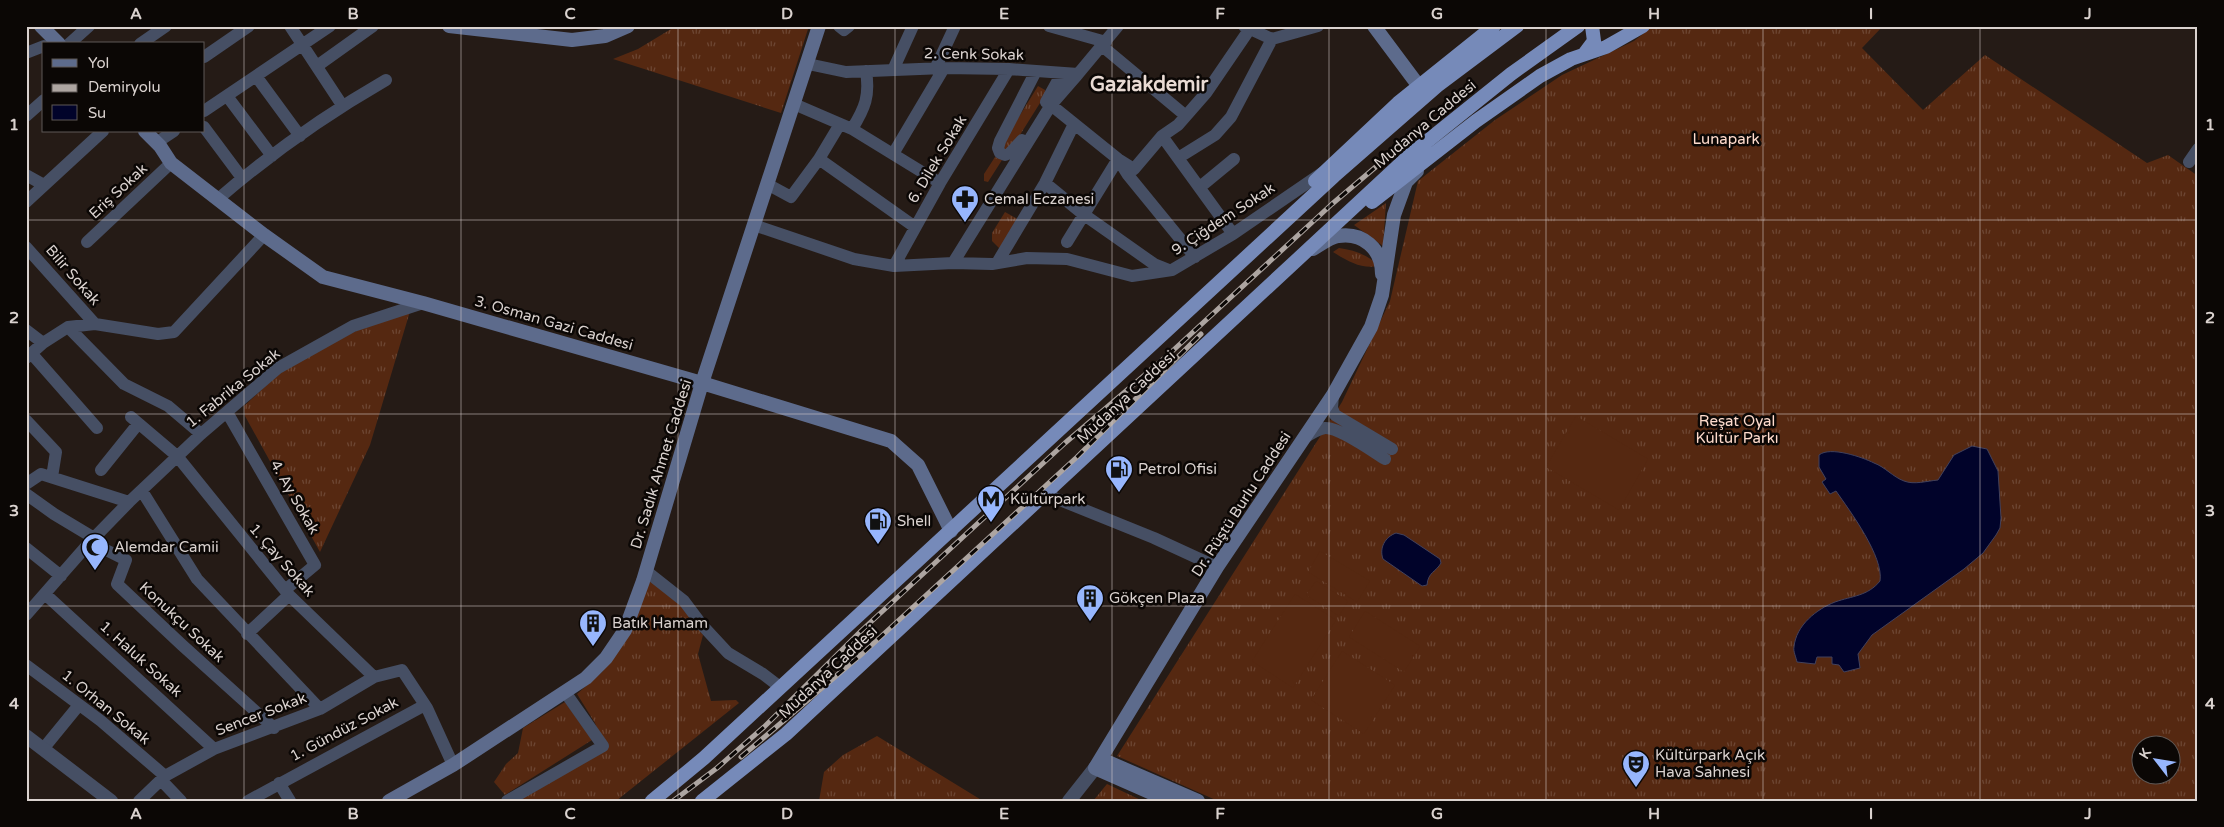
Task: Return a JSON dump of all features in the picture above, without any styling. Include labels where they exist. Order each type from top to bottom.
[{"type":"highway","points":[[1226,276],[1269,227],[1362,135],[1418,85],[1494,26]]},
{"type":"highway","name":"Mudanya Caddesi","points":[[652,801],[704,758],[951,532],[1334,176],[1437,86],[1517,26]]},
{"type":"highway","name":"Mudanya Caddesi","points":[[702,801],[786,734],[1410,156],[1511,74],[1578,26]]},
{"type":"highway","points":[[1585,54],[1594,41],[1592,26]]},
{"type":"highway","points":[[1308,252],[1517,91],[1548,71],[1585,54],[1606,47],[1643,26]]},
{"type":"main road","points":[[41,26],[54,42]]},
{"type":"main road","points":[[449,26],[496,29],[572,40],[605,36],[628,26]]},
{"type":"main road","name":"Dr. Sadık Ahmet Caddesi","points":[[389,801],[453,765],[586,678],[606,658],[625,630],[646,571],[702,383],[819,26]]},
{"type":"main road","points":[[1378,28],[1418,85]]},
{"type":"main road","name":"3. Osman Gazi Caddesi","points":[[146,132],[171,163],[264,235],[323,277],[423,303],[702,383],[891,441],[918,465],[951,532]]},
{"type":"main road","points":[[1382,295],[1394,215],[1406,182],[1429,158]]},
{"type":"main road","points":[[1308,252],[1336,236],[1353,236],[1367,243],[1376,250],[1382,262],[1382,295]]},
{"type":"main road","name":"Dr. Rüştü Burlu Caddesi","points":[[1098,763],[1218,567],[1333,395],[1370,327],[1382,295]]},
{"type":"main road","points":[[1098,763],[1170,801]]},
{"type":"main road","points":[[1098,763],[1198,801]]},
{"type":"street","points":[[60,42],[89,26]]},
{"type":"street","points":[[143,42],[166,26]]},
{"type":"street","points":[[205,56],[250,26]]},
{"type":"street","points":[[290,26],[342,105]]},
{"type":"street","points":[[205,111],[330,26]]},
{"type":"street","points":[[317,66],[373,26]]},
{"type":"street","points":[[839,26],[844,30],[849,26]]},
{"type":"street","points":[[893,70],[914,26]]},
{"type":"street","points":[[893,154],[939,68],[955,26]]},
{"type":"street","points":[[1049,26],[1104,44],[1186,116]]},
{"type":"street","points":[[953,263],[1051,105],[1118,26]]},
{"type":"street","points":[[1051,105],[1118,159],[1134,169],[1162,136],[1178,125],[1206,93],[1247,28],[1272,39],[1318,26]]},
{"type":"street","points":[[1178,158],[1215,134],[1231,117],[1272,39]]},
{"type":"street","points":[[26,53],[42,48]]},
{"type":"street","name":"2. Cenk Sokak","points":[[808,64],[846,72],[939,68],[1009,69],[1078,74]]},
{"type":"street","name":"6. Dilek Sokak","points":[[894,266],[940,183],[1009,69]]},
{"type":"street","points":[[852,129],[862,114],[869,90],[866,71]]},
{"type":"street","points":[[1036,71],[1000,141],[998,148],[1000,153],[1005,155],[1018,146],[1062,73]]},
{"type":"street","points":[[256,76],[300,136]]},
{"type":"street","points":[[218,199],[242,178],[342,105],[386,80]]},
{"type":"street","points":[[227,96],[272,156]]},
{"type":"street","points":[[26,116],[42,102]]},
{"type":"street","points":[[794,104],[852,129],[940,183]]},
{"type":"street","points":[[768,184],[791,197],[819,159],[840,124]]},
{"type":"street","points":[[998,263],[1044,183],[1074,124]]},
{"type":"street","points":[[205,128],[242,178]]},
{"type":"street","points":[[26,202],[102,132]]},
{"type":"street","points":[[156,143],[172,132]]},
{"type":"street","points":[[1162,136],[1233,234]]},
{"type":"street","points":[[2189,162],[2198,148]]},
{"type":"street","points":[[819,159],[915,228]]},
{"type":"street","points":[[1067,242],[1118,159]]},
{"type":"street","points":[[1118,159],[1128,175],[1195,258]]},
{"type":"street","points":[[1200,187],[1234,159]]},
{"type":"street","name":"Eriş Sokak","points":[[87,242],[171,163]]},
{"type":"street","name":"9. Çiğdem Sokak","points":[[754,225],[854,259],[894,266],[998,263],[1027,258],[1067,259],[1132,276],[1172,270],[1195,258],[1325,172]]},
{"type":"street","points":[[26,175],[44,185]]},
{"type":"street","points":[[1044,183],[1083,214],[1154,264],[1172,270]]},
{"type":"street","points":[[97,428],[29,356],[42,344],[68,327],[94,324],[158,334],[174,332],[264,235]]},
{"type":"street","name":"Bilir Sokak","points":[[26,247],[94,324]]},
{"type":"street","name":"1. Fabrika Sokak","points":[[27,612],[92,540],[177,456],[278,368],[353,326],[423,303]]},
{"type":"street","points":[[68,327],[124,384],[168,406],[201,434]]},
{"type":"street","points":[[26,330],[42,344]]},
{"type":"street","points":[[1303,439],[1314,431],[1325,428],[1336,430],[1388,454],[1335,415],[1332,408],[1333,395]]},
{"type":"street","name":"4. Ay Sokak","points":[[227,412],[315,565],[287,593]]},
{"type":"street","points":[[26,420],[56,452],[52,476]]},
{"type":"street","name":"1. Çay Sokak","points":[[101,470],[134,421],[177,456],[287,593],[374,676]]},
{"type":"street","points":[[26,484],[41,474],[130,502]]},
{"type":"street","points":[[142,491],[189,568],[247,634],[320,709]]},
{"type":"street","points":[[26,494],[92,540]]},
{"type":"street","points":[[1045,494],[1154,538],[1218,567]]},
{"type":"street","name":"Konukçu Sokak","points":[[92,540],[126,560],[117,584],[274,728]]},
{"type":"street","points":[[26,548],[61,576]]},
{"type":"street","points":[[646,571],[684,601],[702,625],[728,653],[763,674],[780,687]]},
{"type":"street","points":[[247,634],[287,593]]},
{"type":"street","name":"1. Haluk Sokak","points":[[45,594],[214,749]]},
{"type":"street","name":"1. Orhan Sokak","points":[[26,665],[79,705],[164,778],[181,801]]},
{"type":"street","name":"Sencer Sokak","points":[[140,801],[164,778],[214,749],[274,728],[320,709],[374,676],[402,670],[425,705]]},
{"type":"street","points":[[507,801],[603,746],[565,692]]},
{"type":"street","points":[[43,749],[79,705]]},
{"type":"street","points":[[425,705],[453,765]]},
{"type":"street","name":"1. Gündüz Sokak","points":[[248,801],[425,705]]},
{"type":"street","points":[[26,736],[111,801]]},
{"type":"street","name":"Dr. Rüştü Burlu Caddesi","points":[[1069,801],[1098,763]]},
{"type":"street","points":[[279,783],[290,801]]},
{"type":"green space","points":[[676,26],[809,26],[781,113],[613,59],[638,49]]},
{"type":"green space","name":"Reşat Oyal Kültür Parkı","points":[[1653,26],[1883,26],[1862,48],[1923,110],[1985,55],[2147,163],[2168,155],[2198,176],[2198,801],[1218,801],[1117,756],[1342,402],[1390,301],[1418,181],[1495,120],[1562,75],[1634,41]]},
{"type":"green space","points":[[1038,86],[1045,90],[1045,95],[1013,146],[1005,152],[1002,144]]},
{"type":"green space","points":[[995,157],[1002,160],[988,182],[984,181],[984,174]]},
{"type":"green space","points":[[1386,203],[1383,246],[1354,225]]},
{"type":"green space","points":[[1005,212],[1021,221],[1000,249],[992,241],[992,233]]},
{"type":"green space","points":[[1339,248],[1360,254],[1379,266],[1361,266],[1350,262],[1333,252]]},
{"type":"green space","points":[[411,308],[370,445],[320,552],[245,416],[244,406],[285,368],[323,345]]},
{"type":"green space","points":[[1576,416],[1648,459],[1619,510],[1546,467]]},
{"type":"green space","points":[[1320,551],[1370,581],[1357,602],[1308,572]]},
{"type":"green space","points":[[646,581],[654,583],[670,594],[703,635],[698,654],[711,701],[736,700],[739,703],[616,801],[512,801],[595,753],[599,734],[595,723],[577,694],[602,672],[616,653]]},
{"type":"green space","points":[[1316,581],[1348,601],[1339,616],[1306,595]]},
{"type":"green space","points":[[1295,594],[1336,620],[1293,688],[1252,661]]},
{"type":"green space","points":[[1365,611],[1420,646],[1404,672],[1349,637]]},
{"type":"green space","points":[[1342,651],[1395,685],[1364,734],[1311,700]]},
{"type":"green space","points":[[565,702],[592,740],[505,795],[494,782],[506,764],[518,753],[523,728]]},
{"type":"green space","points":[[877,736],[983,801],[819,801],[824,772],[843,755]]},
{"type":"green space","points":[[1107,784],[1143,801],[1093,801]]},
{"type":"water","points":[[1972,446],[1987,449],[1998,471],[2000,528],[1983,553],[1964,569],[1872,635],[1858,654],[1860,668],[1844,672],[1839,665],[1832,664],[1832,657],[1817,657],[1815,664],[1797,662],[1794,650],[1796,639],[1808,619],[1828,605],[1865,593],[1880,581],[1877,560],[1865,534],[1836,491],[1830,494],[1822,482],[1826,479],[1819,467],[1819,455],[1838,452],[1854,455],[1878,465],[1904,481],[1916,483],[1938,480],[1954,455]]},
{"type":"water","points":[[1396,533],[1404,535],[1440,559],[1441,563],[1431,575],[1427,585],[1422,586],[1383,559],[1382,547],[1384,543]]},
{"type":"railway","points":[[673,801],[717,768],[764,727],[861,631],[1065,443],[1167,356],[1332,204],[1404,143]]},
{"type":"railway","points":[[741,757],[863,653],[1077,457],[1201,334]]},
{"type":"place","name":"Cemal Eczanesi","points":[[965,223]]},
{"type":"place","name":"Petrol Ofisi","points":[[1119,493]]},
{"type":"place","name":"Kültürpark","points":[[991,523]]},
{"type":"place","name":"Shell","points":[[878,545]]},
{"type":"place","name":"Alemdar Camii","points":[[95,571]]},
{"type":"place","name":"Gökçen Plaza","points":[[1090,622]]},
{"type":"place","name":"Batık Hamam","points":[[593,647]]},
{"type":"place","name":"Kültürpark Açık Hava Sahnesi","points":[[1636,788]]},
{"type":"district","name":"Gaziakdemir","points":[[1149,85]]},
{"type":"park label","name":"Lunapark","points":[[1726,139]]}]
